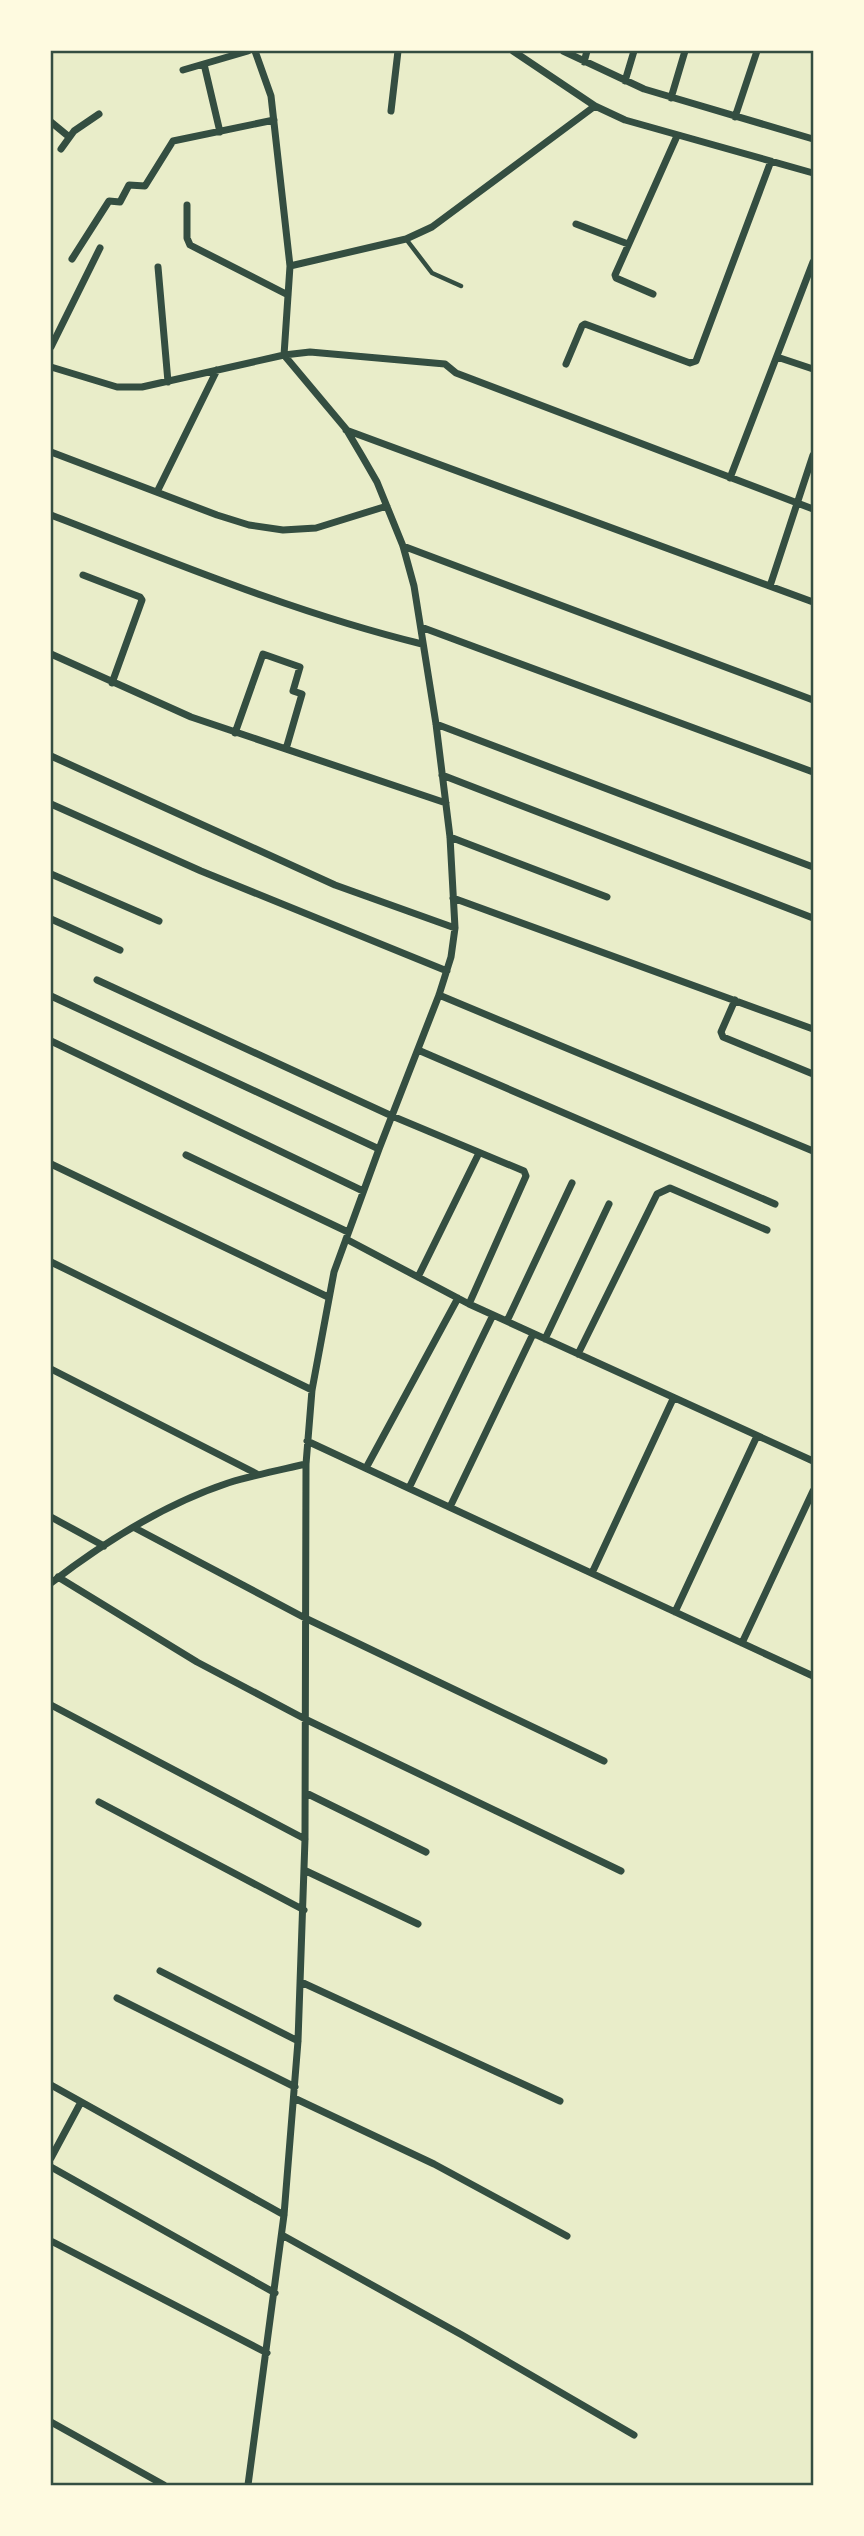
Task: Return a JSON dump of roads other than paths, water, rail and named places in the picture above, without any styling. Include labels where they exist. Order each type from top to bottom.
[{"type":"street","points":[[183,70],[248,51]]},
{"type":"street","points":[[248,2485],[282,2235],[298,2041],[306,1793],[306,1464],[312,1390],[328,1297],[347,1235],[439,995],[447,971],[455,928],[450,837],[436,724],[414,586],[403,546],[377,482],[345,429],[284,355],[290,266],[271,96],[255,51]]},
{"type":"street","points":[[391,111],[398,51]]},
{"type":"street","points":[[513,51],[595,106],[625,120],[813,173]]},
{"type":"street","points":[[563,51],[625,81],[671,98],[813,139]]},
{"type":"street","points":[[584,62],[587,51]]},
{"type":"street","points":[[625,81],[634,51]]},
{"type":"street","points":[[671,98],[685,51]]},
{"type":"street","points":[[735,117],[757,51]]},
{"type":"street","points":[[204,64],[220,132]]},
{"type":"street","points":[[290,266],[406,239],[432,227],[595,106]]},
{"type":"street","points":[[61,149],[68,136],[99,114]]},
{"type":"street","points":[[72,259],[109,201],[120,202],[130,184],[145,186],[172,143],[274,120]]},
{"type":"street","points":[[51,122],[68,136]]},
{"type":"street","points":[[653,294],[615,278],[677,136]]},
{"type":"street","points":[[566,364],[585,324],[690,363],[696,361],[771,161]]},
{"type":"street","points":[[187,205],[187,237],[190,245],[288,295]]},
{"type":"street","points":[[576,224],[628,244]]},
{"type":"street","points":[[51,347],[100,248]]},
{"type":"street","points":[[730,478],[813,262]]},
{"type":"street","points":[[158,267],[168,382]]},
{"type":"street","points":[[51,368],[117,387],[142,387],[284,355],[318,351],[445,364],[456,373],[813,509]]},
{"type":"street","points":[[777,357],[813,369]]},
{"type":"street","points":[[157,492],[218,370]]},
{"type":"street","points":[[345,429],[813,602]]},
{"type":"street","points":[[51,452],[249,525],[283,530],[316,528],[387,506]]},
{"type":"street","points":[[770,586],[812,465],[813,455]]},
{"type":"street","points":[[51,515],[281,603],[422,645]]},
{"type":"street","points":[[403,546],[813,700]]},
{"type":"street","points":[[83,575],[142,600],[112,683]]},
{"type":"street","points":[[421,627],[813,772]]},
{"type":"street","points":[[51,654],[112,683],[235,733],[446,803]]},
{"type":"street","points":[[235,733],[262,654],[300,667],[293,691],[302,694],[286,749]]},
{"type":"street","points":[[436,724],[813,867]]},
{"type":"street","points":[[51,756],[335,885],[455,928]]},
{"type":"street","points":[[442,775],[813,918]]},
{"type":"street","points":[[51,804],[201,871],[447,971]]},
{"type":"street","points":[[450,837],[607,897]]},
{"type":"street","points":[[51,874],[159,921]]},
{"type":"street","points":[[453,898],[813,1029]]},
{"type":"street","points":[[51,919],[120,950]]},
{"type":"street","points":[[97,980],[392,1116],[524,1171],[526,1176],[469,1304]]},
{"type":"street","points":[[439,995],[813,1151]]},
{"type":"street","points":[[51,996],[379,1149]]},
{"type":"street","points":[[735,1000],[721,1032],[723,1037],[813,1074]]},
{"type":"street","points":[[51,1041],[363,1191]]},
{"type":"street","points":[[418,1049],[775,1204]]},
{"type":"street","points":[[418,1277],[479,1153]]},
{"type":"street","points":[[186,1155],[347,1235],[469,1304],[813,1461]]},
{"type":"street","points":[[51,1164],[328,1297]]},
{"type":"street","points":[[507,1321],[572,1182]]},
{"type":"street","points":[[578,1354],[657,1194],[670,1188],[766,1230]]},
{"type":"street","points":[[545,1339],[609,1204]]},
{"type":"street","points":[[51,1262],[312,1390]]},
{"type":"street","points":[[366,1468],[458,1298]]},
{"type":"street","points":[[409,1488],[493,1315]]},
{"type":"street","points":[[450,1507],[534,1334]]},
{"type":"street","points":[[51,1369],[258,1474]]},
{"type":"street","points":[[592,1573],[673,1399]]},
{"type":"street","points":[[675,1612],[757,1436]]},
{"type":"street","points":[[307,1441],[813,1676]]},
{"type":"street","points":[[51,1583],[104,1546],[195,1496],[258,1474],[306,1464]]},
{"type":"street","points":[[742,1643],[813,1491]]},
{"type":"street","points":[[51,1517],[104,1546]]},
{"type":"street","points":[[135,1528],[305,1618],[604,1760]]},
{"type":"street","points":[[58,1577],[197,1662],[307,1720],[621,1871]]},
{"type":"street","points":[[51,1706],[305,1839]]},
{"type":"street","points":[[306,1793],[426,1852]]},
{"type":"street","points":[[99,1802],[304,1910]]},
{"type":"street","points":[[304,1870],[418,1924]]},
{"type":"street","points":[[160,1970],[298,2041]]},
{"type":"street","points":[[301,1982],[560,2101]]},
{"type":"street","points":[[117,1997],[295,2087]]},
{"type":"street","points":[[51,2085],[284,2215]]},
{"type":"street","points":[[294,2098],[434,2164],[567,2236]]},
{"type":"street","points":[[51,2158],[81,2102]]},
{"type":"street","points":[[51,2167],[275,2293]]},
{"type":"street","points":[[282,2235],[463,2335],[634,2435]]},
{"type":"street","points":[[53,2242],[267,2353]]},
{"type":"street","points":[[51,2422],[164,2485]]},
{"type":"lane","points":[[406,239],[430,272],[461,286]]}]
